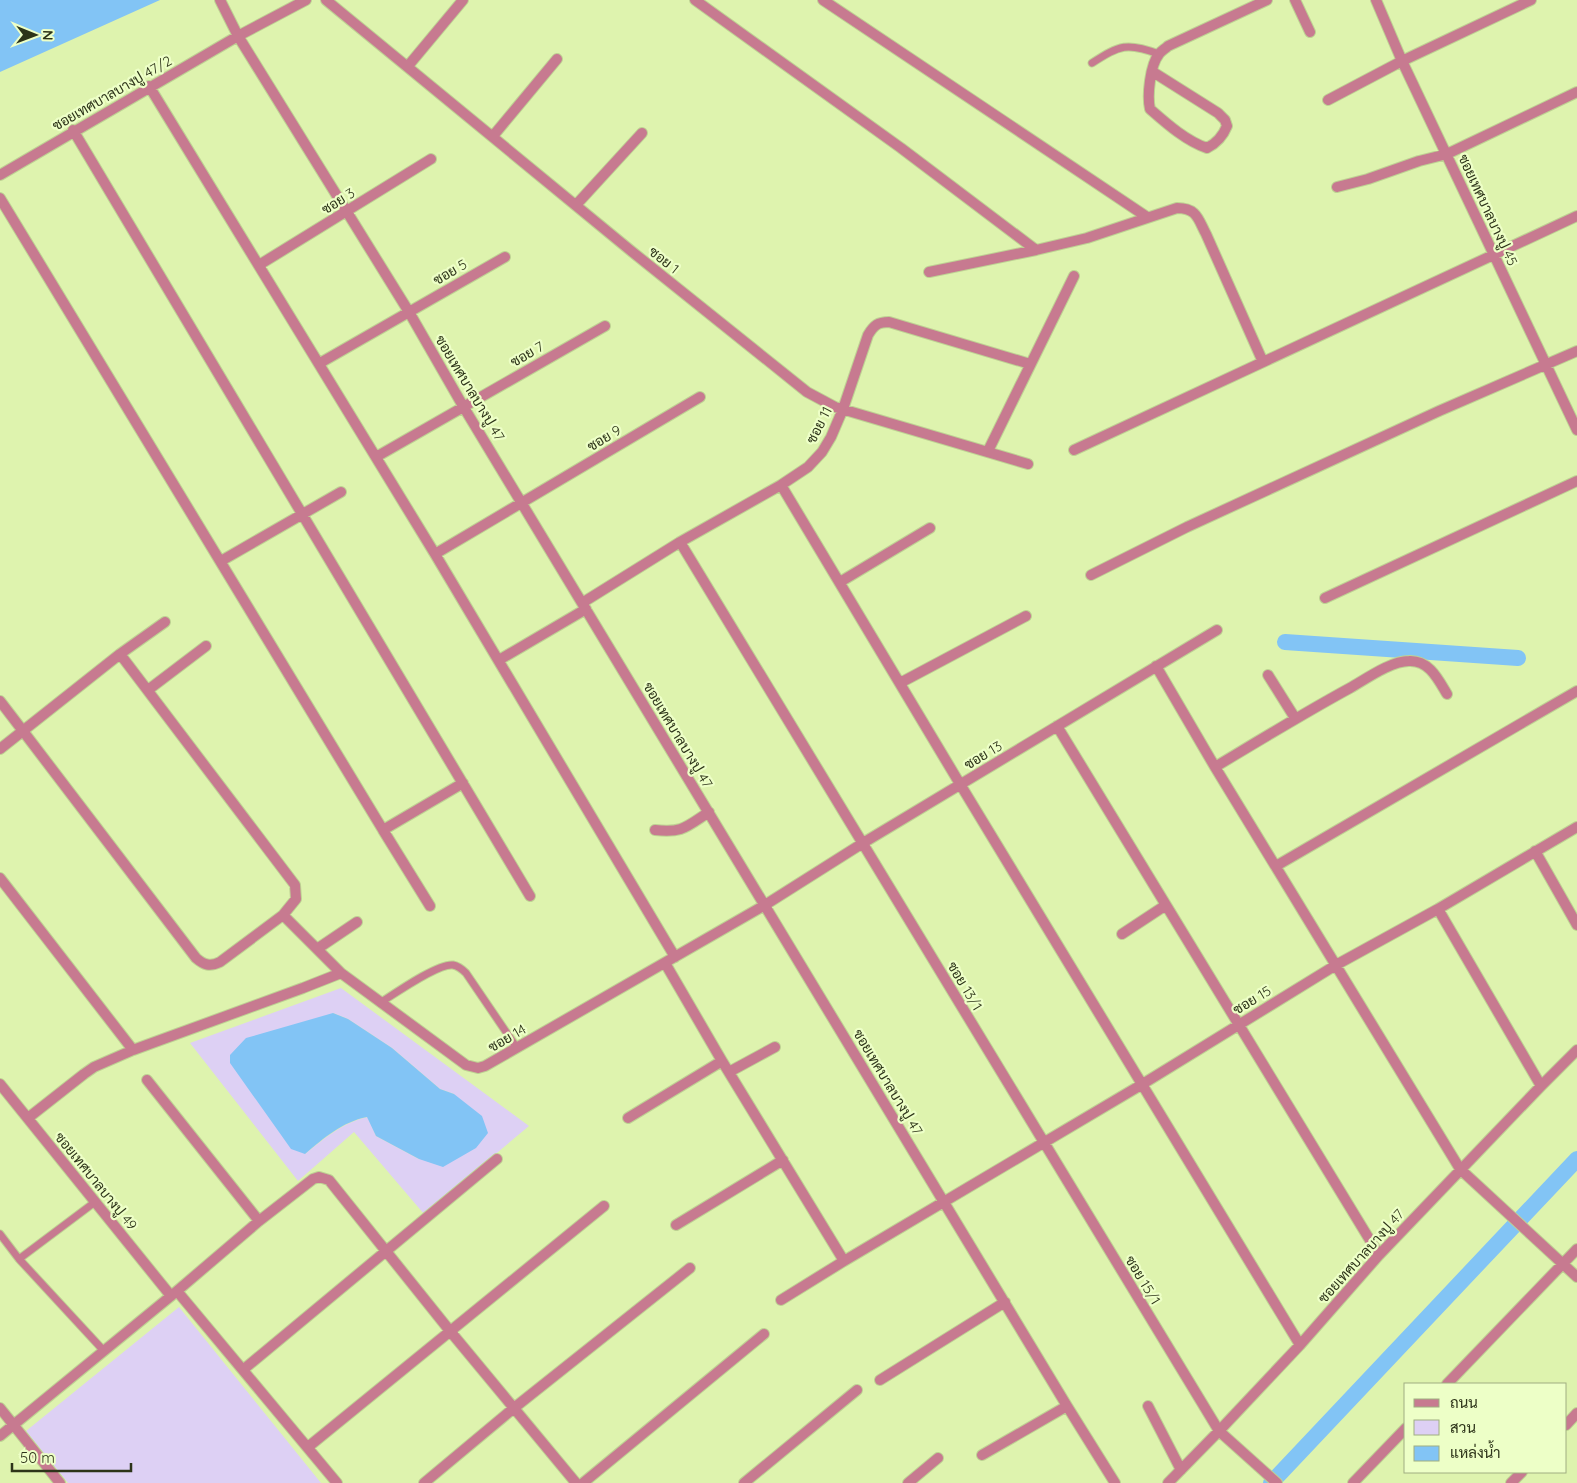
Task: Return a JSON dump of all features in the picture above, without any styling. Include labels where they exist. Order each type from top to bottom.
[{"type":"street","name":"ซอยเทศบาลบางปู 47","points":[[220,0],[238,36],[348,211],[584,606],[1115,1483]]},
{"type":"street","points":[[238,36],[306,0]]},
{"type":"street","name":"ซอย 1","points":[[326,0],[807,392],[822,401],[843,409],[1028,464]]},
{"type":"street","points":[[408,66],[463,0]]},
{"type":"street","points":[[695,0],[901,148],[1036,250]]},
{"type":"street","points":[[823,0],[1147,217]]},
{"type":"street","points":[[1153,72],[1218,113],[1224,120],[1227,126],[1223,135],[1214,144],[1207,148],[1199,145],[1150,109],[1148,89],[1154,63],[1159,54],[1168,46],[1267,0]]},
{"type":"street","points":[[1295,0],[1310,32]]},
{"type":"street","name":"ซอยเทศบาลบางปู 45","points":[[1376,0],[1402,61],[1577,430]]},
{"type":"street","points":[[1328,100],[1402,61],[1531,0]]},
{"type":"street","name":"ซอยเทศบาลบางปู 47/2","points":[[0,174],[238,36]]},
{"type":"street","points":[[493,136],[557,59]]},
{"type":"street","points":[[150,86],[436,554],[675,957]]},
{"type":"street","points":[[1337,186],[1368,179],[1419,161],[1447,154],[1577,92]]},
{"type":"street","points":[[73,130],[530,896]]},
{"type":"street","points":[[576,205],[642,133]]},
{"type":"street","name":"ซอย 3","points":[[259,265],[431,160]]},
{"type":"street","points":[[0,198],[430,906]]},
{"type":"street","points":[[929,272],[1088,238],[1177,208],[1190,210],[1196,215],[1263,362]]},
{"type":"street","points":[[1074,450],[1577,216]]},
{"type":"street","name":"ซอย 5","points":[[320,364],[505,257]]},
{"type":"street","points":[[988,451],[1074,276]]},
{"type":"street","name":"ซอย 11","points":[[499,660],[680,542],[781,485],[808,467],[822,452],[831,437],[843,409],[868,335],[878,323],[889,322],[1030,364]]},
{"type":"street","name":"ซอย 7","points":[[376,457],[605,326]]},
{"type":"street","points":[[1091,575],[1187,527],[1577,350]]},
{"type":"street","name":"ซอย 9","points":[[436,554],[700,397]]},
{"type":"street","points":[[1325,598],[1577,480]]},
{"type":"street","points":[[781,485],[1141,1085],[1300,1345]]},
{"type":"street","points":[[221,561],[341,492]]},
{"type":"street","points":[[840,582],[930,528]]},
{"type":"street","name":"ซอย 13/1","points":[[680,542],[1044,1143]]},
{"type":"street","points":[[900,683],[1026,616]]},
{"type":"street","points":[[0,750],[120,654],[165,622]]},
{"type":"street","name":"ซอย 13","points":[[765,905],[863,842],[1217,630]]},
{"type":"street","points":[[148,690],[206,646]]},
{"type":"street","points":[[0,700],[196,958],[202,963],[213,965],[220,962],[283,915],[296,899],[295,885],[120,654]]},
{"type":"street","points":[[1215,767],[1295,718],[1374,674],[1396,664],[1409,661],[1419,662],[1431,668],[1447,694]]},
{"type":"street","points":[[1156,666],[1215,767],[1460,1169],[1577,1277]]},
{"type":"street","points":[[1268,675],[1295,718]]},
{"type":"street","points":[[1276,866],[1577,692]]},
{"type":"street","points":[[1058,726],[1378,1255]]},
{"type":"street","points":[[384,830],[464,784]]},
{"type":"street","points":[[654,830],[676,831],[709,812]]},
{"type":"street","name":"ซอย 15","points":[[781,1300],[1141,1085],[1336,965],[1438,910],[1577,827]]},
{"type":"street","points":[[1535,851],[1577,925]]},
{"type":"street","points":[[0,878],[133,1050]]},
{"type":"street","name":"ซอย 14","points":[[283,915],[341,973],[472,1068],[485,1066],[765,905]]},
{"type":"street","points":[[1122,934],[1166,905]]},
{"type":"street","points":[[1438,910],[1541,1086]]},
{"type":"street","points":[[317,949],[357,922]]},
{"type":"street","points":[[665,963],[722,1061],[844,1261]]},
{"type":"street","points":[[28,1118],[84,1074],[133,1050],[341,973]]},
{"type":"street","points":[[729,1072],[775,1047]]},
{"type":"street","name":"ซอยเทศบาลบางปู 47","points":[[1168,1483],[1220,1431],[1300,1345],[1378,1255],[1577,1050]]},
{"type":"street","points":[[628,1118],[722,1061]]},
{"type":"street","points":[[147,1080],[260,1220]]},
{"type":"street","name":"ซอยเทศบาลบางปู 49","points":[[0,1084],[95,1202],[174,1294],[244,1369],[337,1483]]},
{"type":"street","name":"ซอย 15/1","points":[[1044,1143],[1220,1431],[1277,1483]]},
{"type":"street","points":[[244,1369],[497,1159]]},
{"type":"street","points":[[676,1225],[783,1160]]},
{"type":"street","points":[[0,1436],[174,1294],[260,1220],[313,1179],[324,1178],[329,1180],[450,1331],[576,1483]]},
{"type":"street","points":[[308,1447],[604,1206]]},
{"type":"street","points":[[1448,1383],[1577,1249]]},
{"type":"street","points":[[424,1483],[514,1408],[690,1268]]},
{"type":"street","points":[[880,1380],[1005,1302]]},
{"type":"street","points":[[583,1483],[764,1334]]},
{"type":"street","points":[[744,1483],[857,1390]]},
{"type":"street","points":[[982,1455],[1067,1406]]},
{"type":"street","points":[[1148,1406],[1181,1470]]},
{"type":"street","points":[[0,1408],[60,1483]]},
{"type":"street","points":[[1567,1424],[1577,1413]]},
{"type":"street","points":[[1353,1483],[1404,1430]]},
{"type":"street","points":[[908,1483],[938,1458]]},
{"type":"street","points":[[1511,1483],[1521,1473]]},
{"type":"lane","points":[[1092,63],[1129,46],[1159,54]]},
{"type":"lane","points":[[380,1003],[415,980],[444,966],[452,965],[466,973],[517,1048]]},
{"type":"lane","points":[[19,1259],[95,1202]]},
{"type":"lane","points":[[0,1234],[19,1259],[104,1351]]},
{"type":"green space","points":[[341,988],[529,1126],[424,1214],[354,1132],[298,1181],[190,1043]],"holes":[[[333,1013],[348,1019],[392,1048],[440,1089],[454,1094],[419,1159],[376,1136],[368,1117],[342,1127],[305,1154]]]},
{"type":"green space","points":[[179,1307],[321,1483],[68,1483],[26,1431]]},
{"type":"water","points":[[0,0],[160,0],[0,72]]},
{"type":"water","points":[[333,1013],[348,1019],[392,1048],[440,1089],[454,1094],[482,1116],[488,1133],[476,1148],[443,1167],[419,1159],[376,1136],[367,1117],[341,1127],[305,1154],[291,1149],[230,1063],[230,1055],[246,1038]]},
{"type":"waterway","points":[[1285,642],[1518,658]]},
{"type":"waterway","points":[[1271,1483],[1577,1159]]}]
